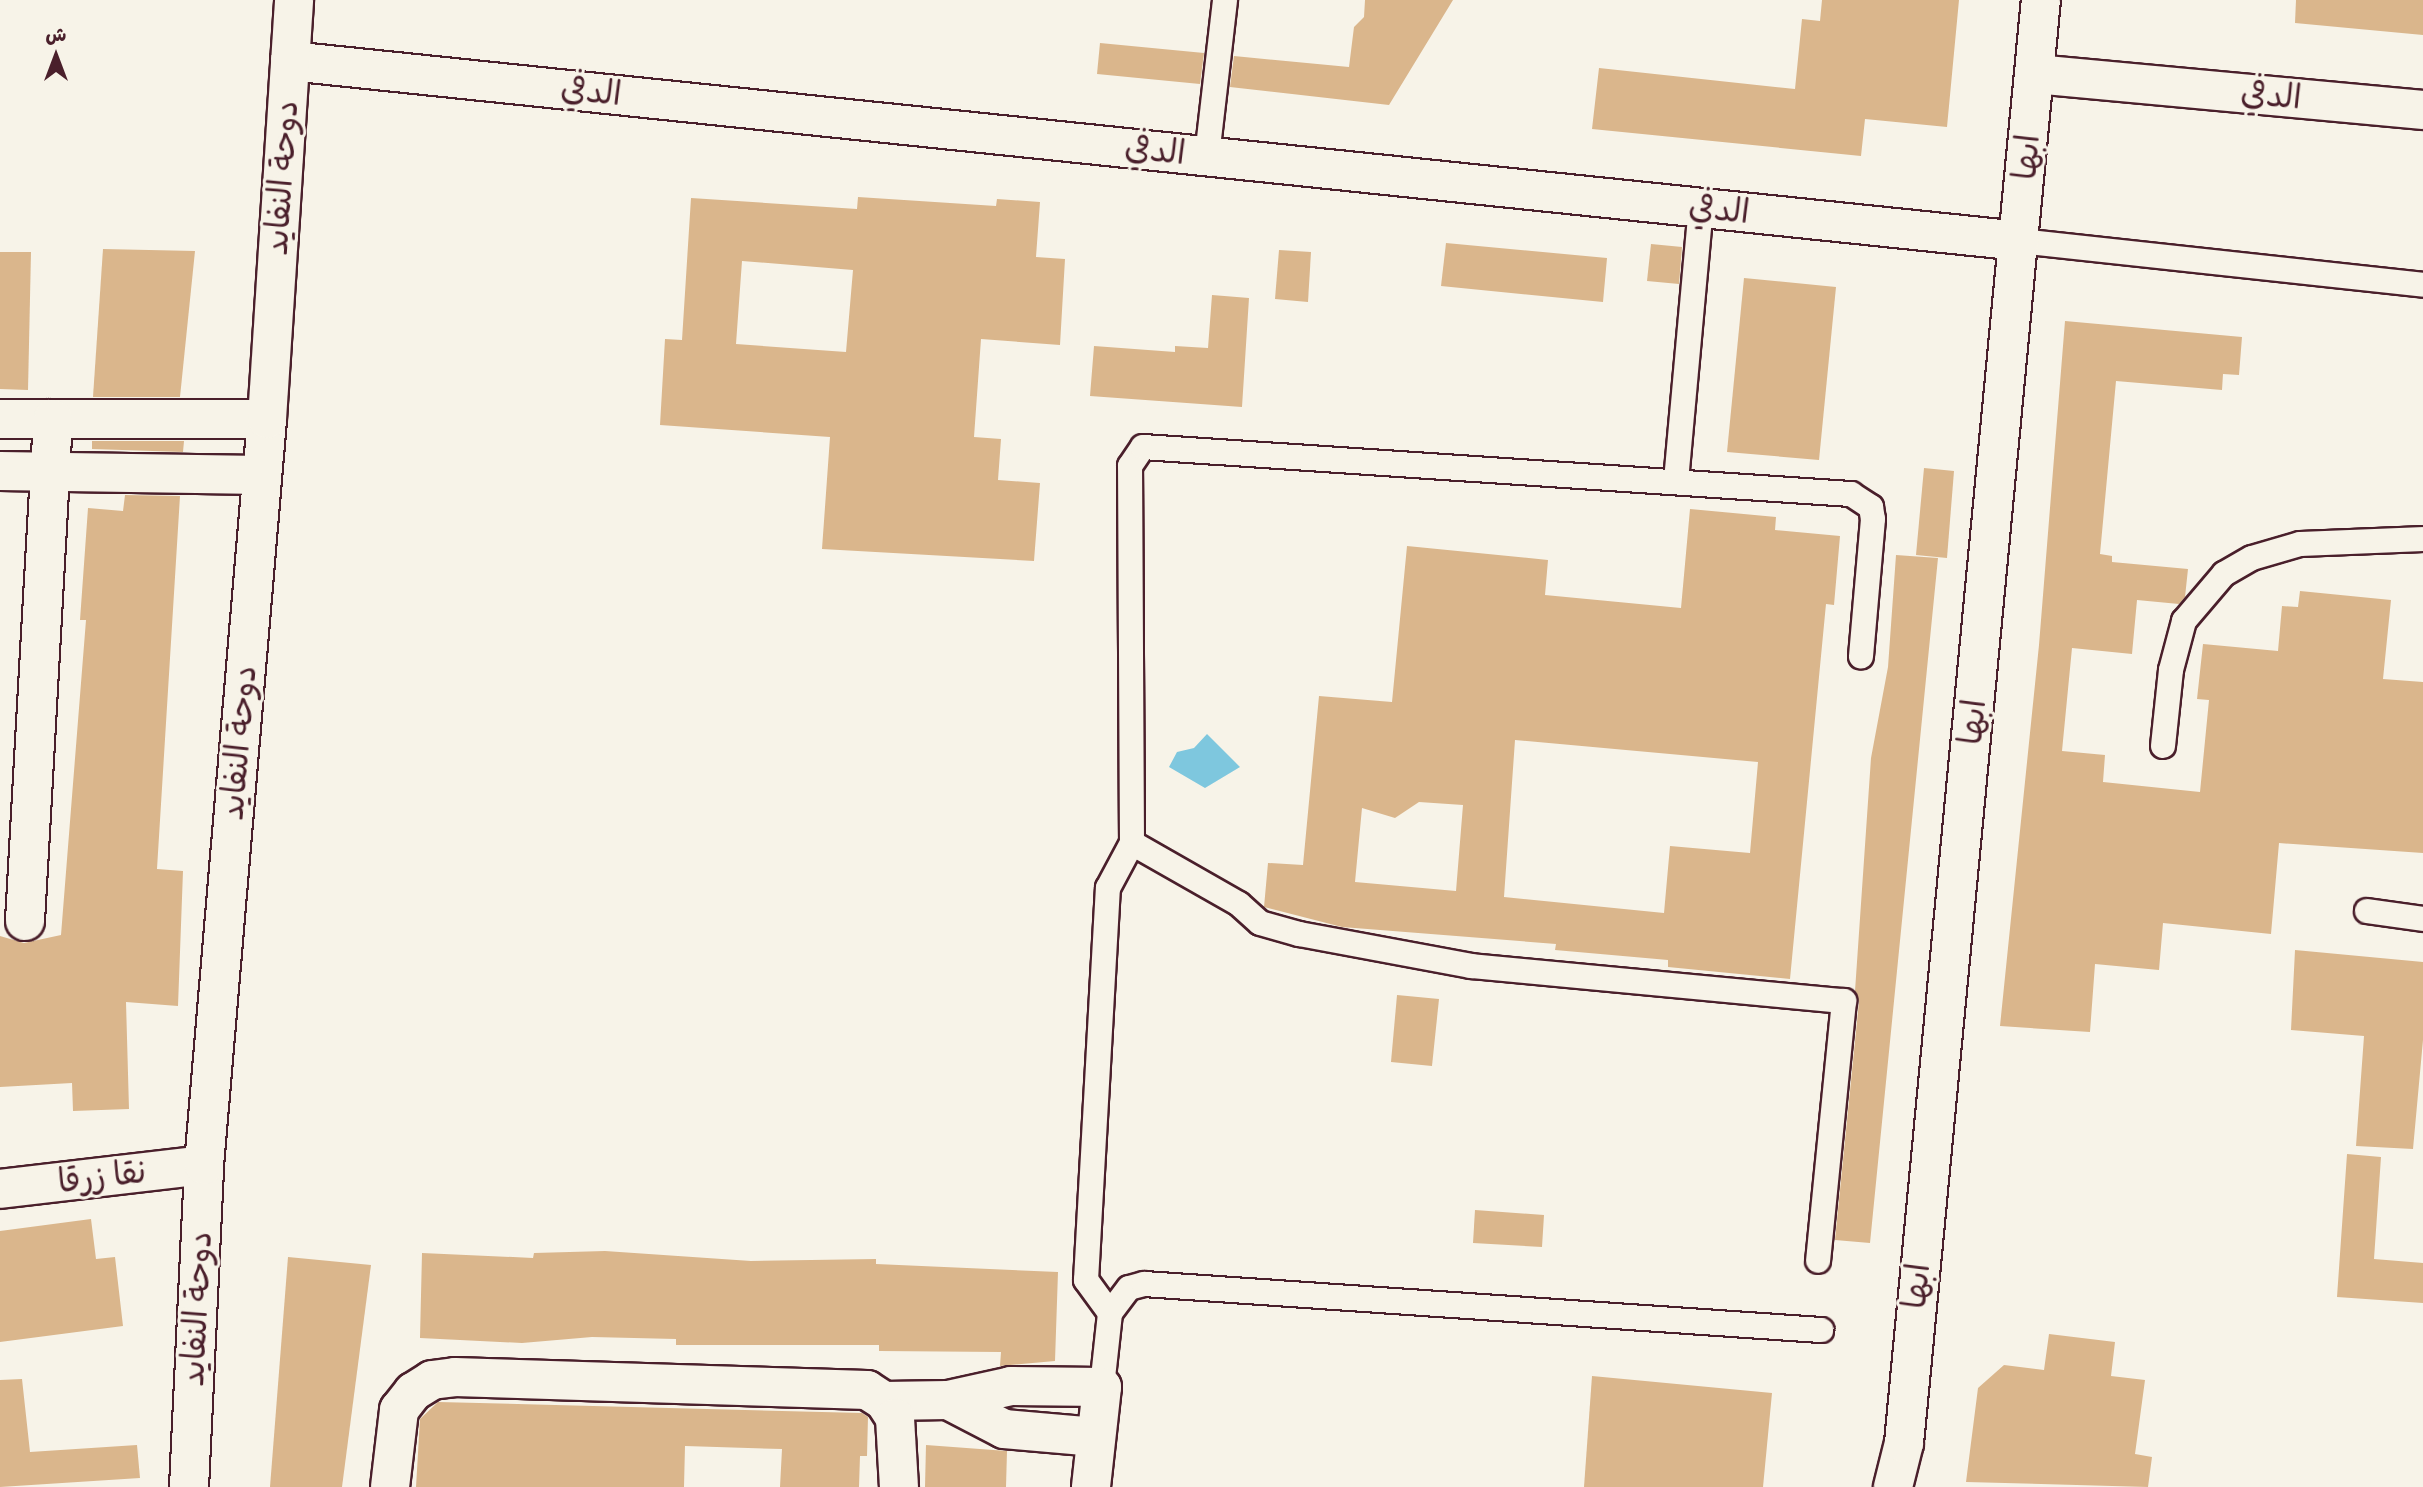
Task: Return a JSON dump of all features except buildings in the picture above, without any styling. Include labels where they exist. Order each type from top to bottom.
[{"type":"street","name":"دوحة النفايد","points":[[189,1487],[204,1165],[261,475],[268,419],[294,0]]},
{"type":"street","name":"ابها","points":[[1893,1487],[1904,1443],[2041,0]]},
{"type":"street","name":"الدفي","points":[[290,61],[2020,241]]},
{"type":"street","name":"الدفي","points":[[2035,74],[2423,110]]},
{"type":"street","points":[[0,419],[268,419]]},
{"type":"street","points":[[25,921],[53,419]]},
{"type":"street","points":[[0,471],[261,475]]},
{"type":"street","name":"نقا زرقا","points":[[0,1189],[204,1165]]},
{"type":"street","points":[[390,1487],[399,1410],[413,1391],[432,1380],[846,1387],[867,1390],[884,1401],[895,1419],[899,1487]]},
{"type":"street","points":[[884,1401],[948,1400],[1012,1386],[1102,1387],[1091,1487]]},
{"type":"street","points":[[948,1400],[1004,1429],[1096,1437]]},
{"type":"street","name":"ابها","points":[[1904,1443],[1911,1487]]},
{"type":"lane","points":[[1207,156],[1225,0]]},
{"type":"lane","points":[[1676,481],[1701,208]]},
{"type":"lane","points":[[2020,241],[2423,285]]},
{"type":"lane","points":[[1110,1312],[1086,1280],[1108,888],[1132,843],[1130,466],[1143,447],[1676,481],[1863,498],[1873,519],[1861,656]]},
{"type":"lane","points":[[2163,746],[2171,670],[2184,621],[2224,574],[2252,558],[2300,544],[2423,539]]},
{"type":"lane","points":[[1132,843],[1239,904],[1260,923],[1298,934],[1471,966],[1844,1001],[1818,1261]]},
{"type":"lane","points":[[2367,911],[2423,919]]},
{"type":"lane","points":[[1102,1387],[1110,1312],[1129,1288],[1144,1284],[1821,1330]]},
{"type":"water","points":[[1207,734],[1240,767],[1205,788],[1169,767],[1177,752],[1194,748]]}]
